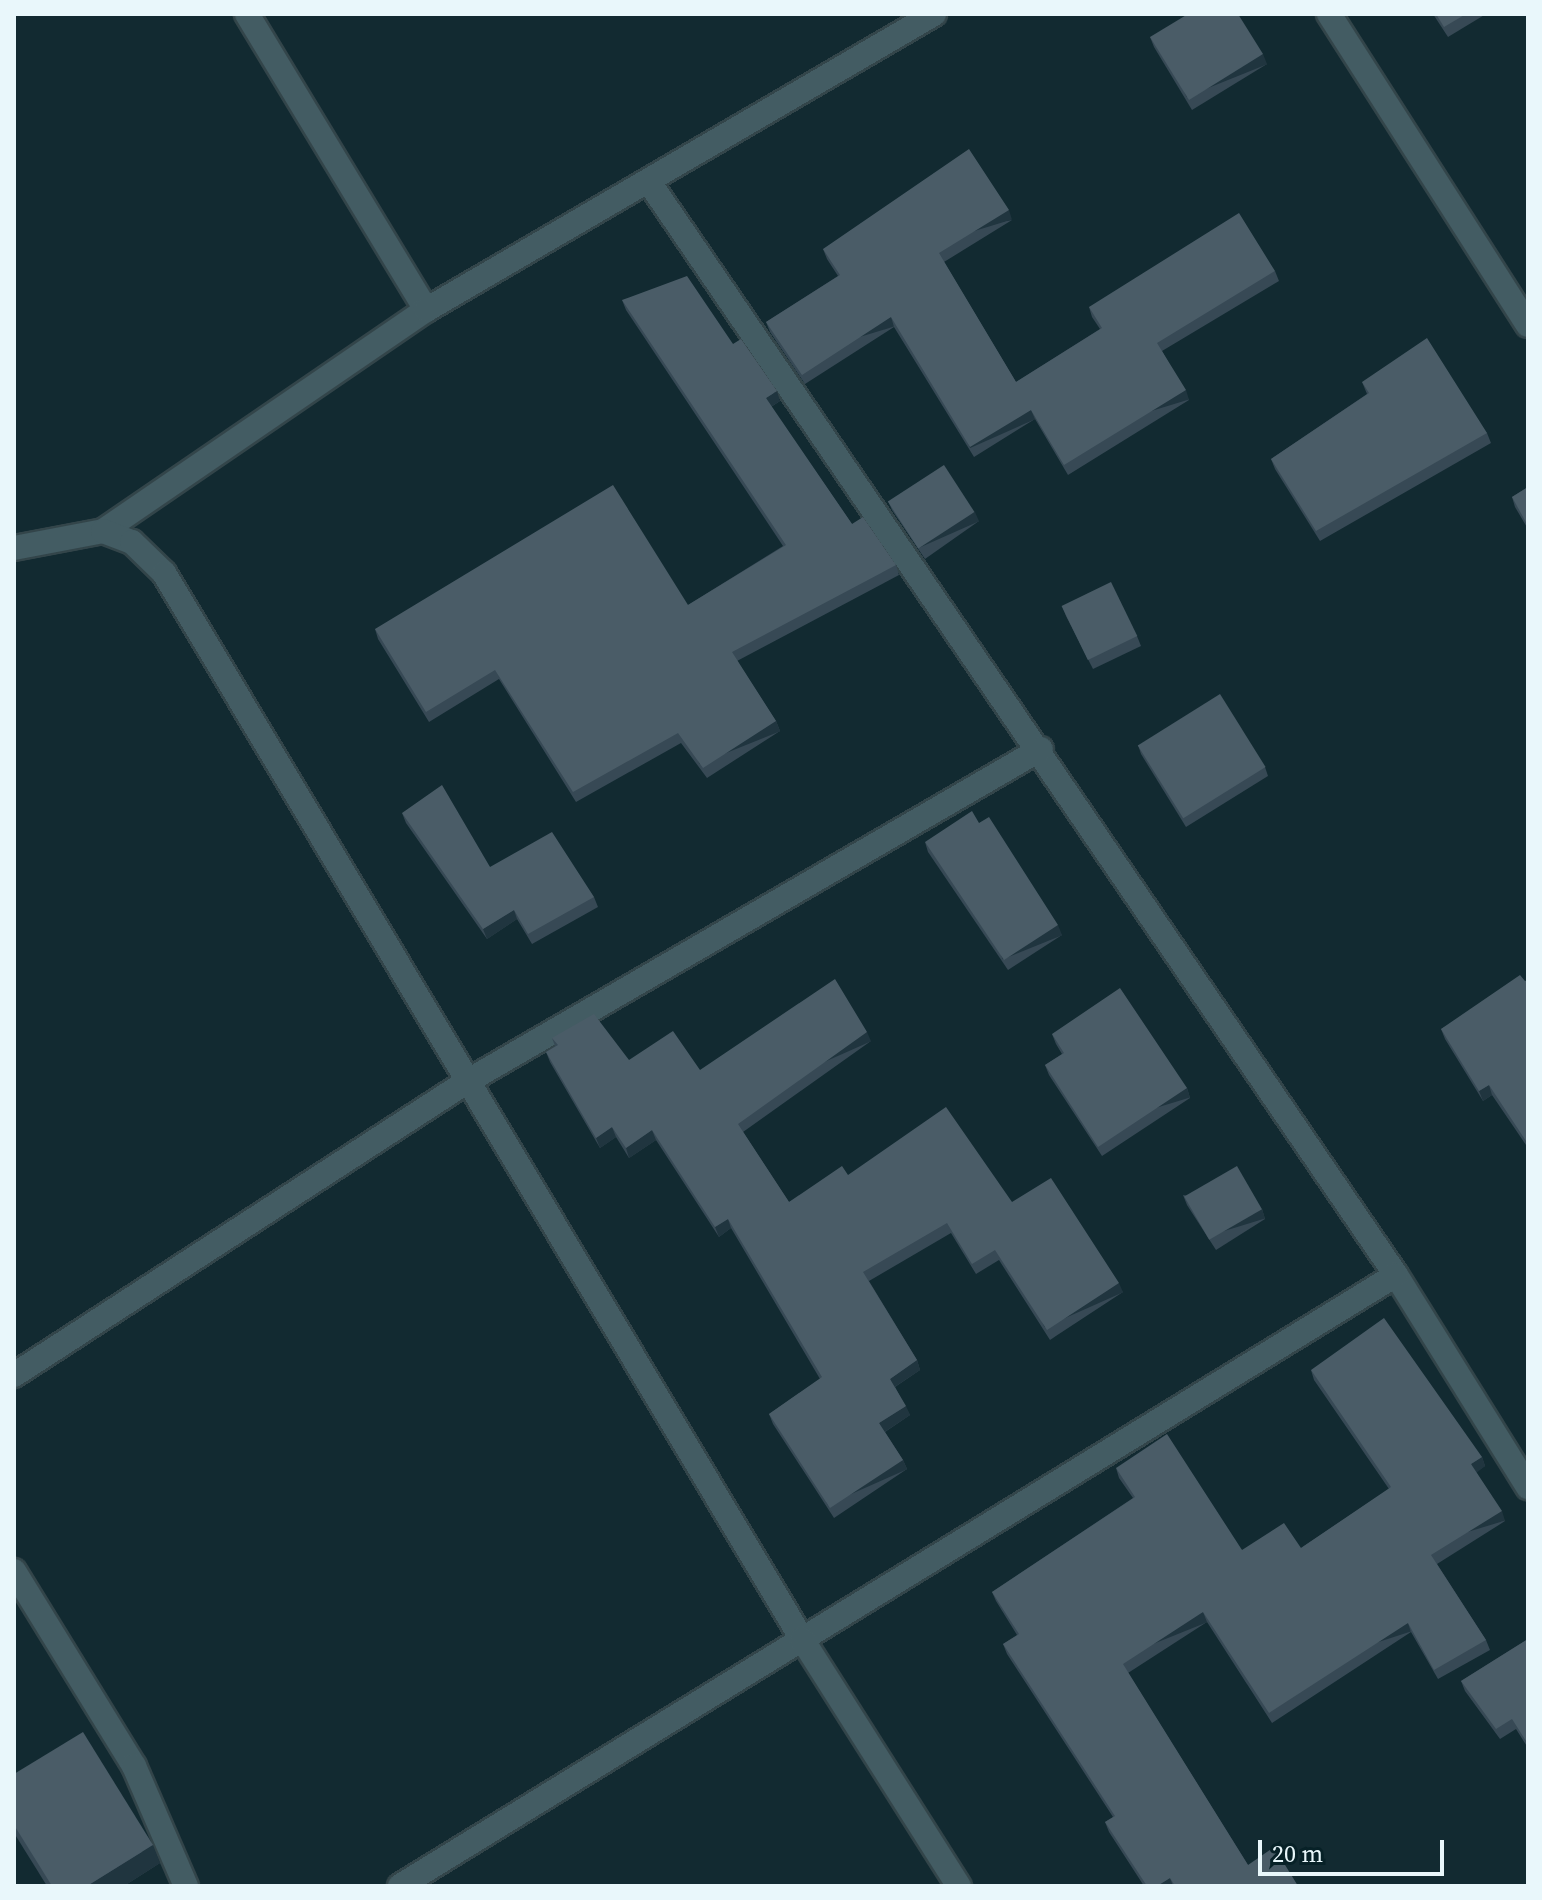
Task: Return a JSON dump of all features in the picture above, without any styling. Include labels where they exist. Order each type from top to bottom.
[{"type":"street","points":[[247,14],[426,310]]},
{"type":"street","points":[[14,548],[103,531],[426,310],[651,185],[934,14]]},
{"type":"street","points":[[1329,14],[1528,325]]},
{"type":"street","points":[[651,185],[1041,749],[1396,1275],[1528,1487]]},
{"type":"street","points":[[103,531],[132,542],[164,573],[802,1639],[959,1886]]},
{"type":"street","points":[[14,1375],[468,1081],[1041,749]]},
{"type":"street","points":[[400,1886],[1396,1275]]},
{"type":"street","points":[[14,1571],[134,1766],[186,1886]]},
{"type":"building","points":[[1188,14],[1238,14],[1263,54],[1189,100],[1150,37]]},
{"type":"building","points":[[1436,14],[1466,14],[1444,27]]},
{"type":"building","points":[[969,149],[1009,210],[939,253],[1016,382],[1102,328],[1089,307],[1239,213],[1275,271],[1157,343],[1186,390],[1064,465],[1031,410],[970,447],[891,317],[802,375],[766,322],[840,275],[823,249]]},
{"type":"building","points":[[687,276],[733,344],[741,339],[777,391],[766,398],[852,524],[863,517],[896,565],[732,652],[776,721],[703,768],[678,733],[573,792],[495,670],[426,712],[375,629],[613,485],[688,605],[786,545],[622,300]]},
{"type":"building","points":[[1427,338],[1487,433],[1316,531],[1271,459],[1369,393],[1362,382]]},
{"type":"building","points":[[944,465],[974,512],[918,548],[888,501]]},
{"type":"building","points":[[1528,487],[1528,526],[1512,497]]},
{"type":"building","points":[[1111,582],[1137,636],[1088,660],[1062,606]]},
{"type":"building","points":[[1220,694],[1266,767],[1183,818],[1138,745]]},
{"type":"building","points":[[442,785],[490,867],[552,832],[594,897],[528,934],[514,910],[483,929],[402,813]]},
{"type":"building","points":[[972,811],[979,823],[989,817],[1058,925],[1004,960],[925,842]]},
{"type":"building","points":[[1520,975],[1525,981],[1528,980],[1528,1144],[1489,1085],[1479,1091],[1441,1029]]},
{"type":"building","points":[[835,979],[867,1032],[738,1124],[789,1202],[842,1166],[848,1175],[946,1107],[1012,1202],[1051,1178],[1119,1283],[1047,1330],[995,1250],[972,1264],[947,1223],[863,1272],[917,1360],[890,1379],[906,1406],[879,1423],[903,1460],[830,1508],[769,1414],[822,1377],[728,1219],[715,1227],[652,1130],[626,1148],[612,1127],[596,1138],[546,1052],[558,1045],[552,1038],[594,1014],[629,1060],[673,1031],[700,1070]]},
{"type":"building","points":[[1120,988],[1187,1088],[1098,1147],[1045,1065],[1064,1053],[1052,1034]]},
{"type":"building","points":[[1237,1166],[1262,1209],[1209,1240],[1184,1196]]},
{"type":"building","points":[[1384,1318],[1482,1457],[1471,1464],[1502,1511],[1431,1555],[1486,1640],[1434,1670],[1408,1623],[1269,1713],[1203,1612],[1123,1664],[1248,1865],[1274,1847],[1298,1886],[1175,1886],[1170,1878],[1157,1886],[1147,1886],[1105,1822],[1115,1816],[1003,1644],[1019,1634],[992,1592],[1135,1497],[1116,1468],[1167,1434],[1242,1550],[1284,1523],[1301,1548],[1391,1487],[1311,1370]]},
{"type":"building","points":[[1528,1639],[1528,1744],[1512,1719],[1496,1729],[1461,1681]]},
{"type":"building","points":[[83,1732],[153,1845],[87,1886],[52,1886],[14,1825],[14,1774]]}]
